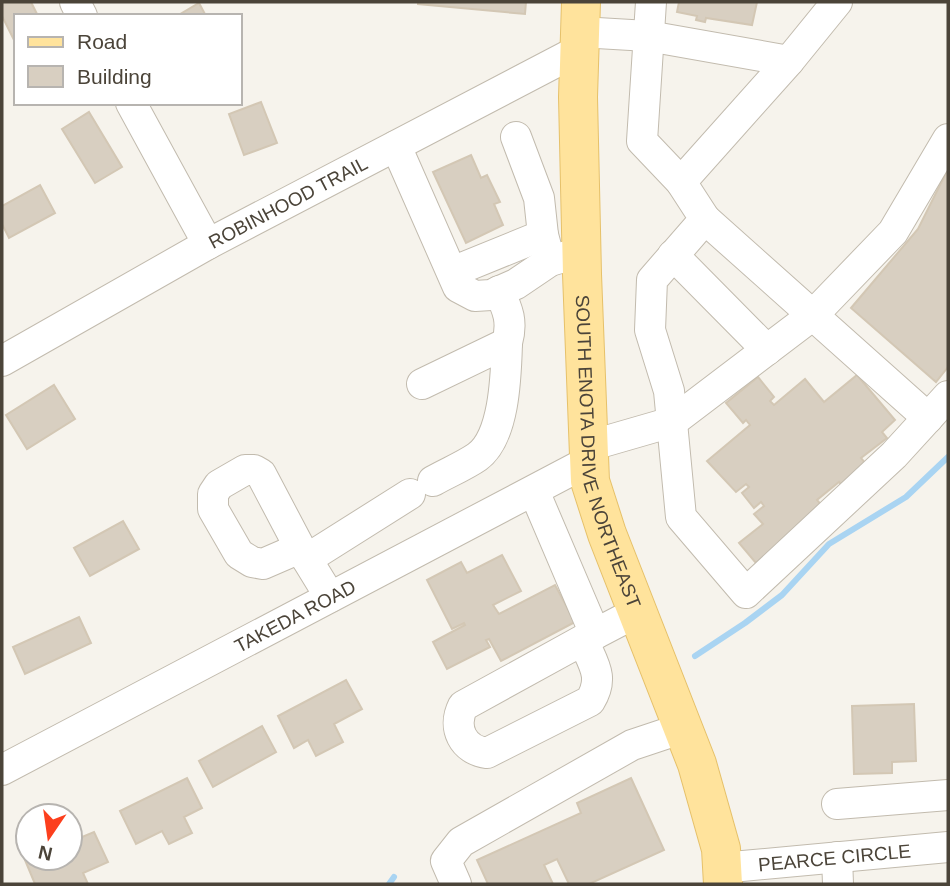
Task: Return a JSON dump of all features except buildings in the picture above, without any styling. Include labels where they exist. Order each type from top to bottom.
[{"type":"main road","name":"SOUTH ENOTA DRIVE NORTHEAST","points":[[580,28],[578,97],[558,250],[589,454],[590,481],[607,534],[683,728],[712,812],[721,849],[722,876]]},
{"type":"street","points":[[651,2],[642,141],[681,182],[705,219],[928,418]]},
{"type":"street","points":[[681,182],[789,61],[837,2]]},
{"type":"street","points":[[580,28],[648,36],[789,61]]},
{"type":"street","name":"ROBINHOOD TRAIL","points":[[2,361],[208,244],[396,146],[580,28]]},
{"type":"street","points":[[132,105],[208,244]]},
{"type":"street","points":[[516,137],[558,250]]},
{"type":"street","points":[[672,422],[813,315],[892,232],[948,139]]},
{"type":"street","points":[[396,146],[458,287],[475,296],[491,295],[516,284],[558,250]]},
{"type":"street","points":[[705,219],[652,280],[650,330],[669,391],[681,517],[746,593],[894,456],[948,396]]},
{"type":"street","points":[[452,272],[558,250]]},
{"type":"street","points":[[673,255],[767,350]]},
{"type":"street","points":[[330,597],[304,553],[478,457],[489,445],[496,428],[506,382],[507,343],[511,328],[509,313],[499,291]]},
{"type":"street","points":[[422,384],[507,343]]},
{"type":"street","name":"TAKEDA ROAD","points":[[2,770],[534,491],[589,454],[672,422]]},
{"type":"street","points":[[534,491],[589,637],[598,676],[597,689],[590,701],[487,753],[468,747],[459,729],[458,716],[463,706],[589,637],[637,612]]},
{"type":"street","points":[[456,884],[446,861],[461,842],[632,746],[683,728]]},
{"type":"street","points":[[837,804],[948,795]]},
{"type":"street","name":"PEARCE CIRCLE","points":[[722,876],[838,871],[948,847]]},
{"type":"waterway","points":[[695,656],[782,595],[829,544],[906,497],[948,457]]},
{"type":"waterway","points":[[389,884],[394,877]]}]
